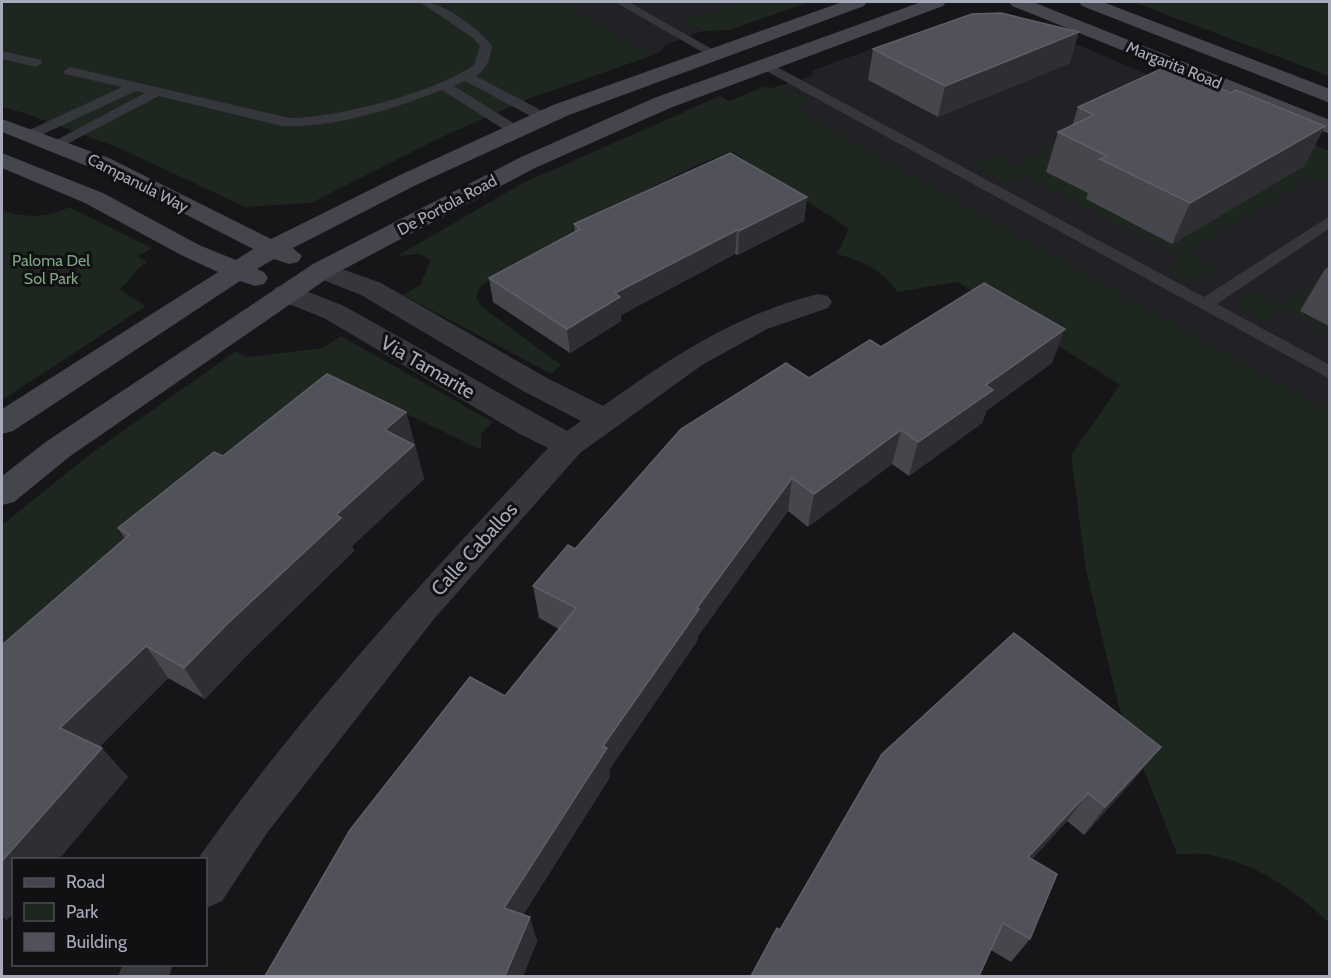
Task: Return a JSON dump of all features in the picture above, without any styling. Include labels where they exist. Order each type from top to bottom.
[{"type":"main road","name":"De Portola Road","points":[[2,423],[271,249],[408,180],[545,118],[713,53],[858,2]]},
{"type":"main road","name":"De Portola Road","points":[[2,493],[57,449],[322,270],[527,163],[662,103],[936,2]]},
{"type":"main road","name":"Margarita Road","points":[[1018,2],[1329,128]]},
{"type":"main road","name":"Margarita Road","points":[[1088,2],[1329,97]]},
{"type":"main road","name":"Campanula Way","points":[[2,125],[56,144],[133,178],[231,231],[322,270]]},
{"type":"main road","name":"Campanula Way","points":[[2,160],[94,198],[190,250],[286,293]]},
{"type":"street","name":"Via Tamarite","points":[[322,270],[371,289],[536,386],[604,420]]},
{"type":"street","name":"Via Tamarite","points":[[286,293],[334,312],[569,446]]},
{"type":"street","name":"Calle Caballos","points":[[207,884],[252,818],[421,608],[569,446],[692,358],[758,323],[818,302]]},
{"type":"lane","points":[[70,72],[282,122],[306,123],[340,117],[443,85],[478,70],[484,58],[486,46],[477,35],[426,2]]},
{"type":"lane","points":[[621,2],[713,53]]},
{"type":"lane","points":[[2,55],[36,63]]},
{"type":"lane","points":[[764,64],[1329,373]]},
{"type":"lane","points":[[465,76],[545,118]]},
{"type":"lane","points":[[443,85],[516,130]]},
{"type":"lane","points":[[30,135],[134,87]]},
{"type":"lane","points":[[56,144],[157,92]]},
{"type":"lane","points":[[1204,304],[1329,221]]},
{"type":"shaded area","points":[[562,2],[809,2],[729,30],[703,31],[667,44],[660,52],[651,56]]},
{"type":"shaded area","points":[[964,16],[1019,20],[1329,151],[1329,457],[744,111],[763,87],[772,88],[812,76],[813,70]]},
{"type":"green space","points":[[2,2],[562,2],[651,56],[528,99],[442,137],[311,203],[245,207],[119,148],[2,107]]},
{"type":"green space","points":[[741,2],[809,2],[729,30],[701,31],[681,21]]},
{"type":"green space","points":[[1133,2],[1329,2],[1329,76]]},
{"type":"green space","points":[[1151,76],[1329,151],[1330,183],[1314,176],[1188,252],[1216,268],[1198,279],[1187,280],[1168,269],[1183,258],[1024,175],[1007,183],[972,165],[994,154],[1015,164],[1128,109]]},
{"type":"green space","points":[[782,85],[809,100],[794,109],[1329,412],[1329,923],[1289,890],[1243,864],[1210,855],[1177,854],[1118,704],[1086,570],[1071,455],[1120,385],[958,282],[897,292],[879,272],[837,254],[849,229],[731,151],[635,196],[481,286],[476,297],[482,307],[561,365],[551,374],[403,295],[420,285],[431,260],[420,254],[397,256],[523,183],[720,96],[729,101],[763,87],[772,88]]},
{"type":"green space","name":"Paloma Del Sol Park","points":[[69,207],[152,248],[138,256],[147,262],[119,289],[146,306],[2,400],[2,210],[36,216],[62,211]]},
{"type":"green space","points":[[1329,271],[1329,335],[1281,309],[1263,320],[1233,304],[1254,290],[1284,304]]},
{"type":"green space","points":[[341,336],[493,422],[481,434],[481,450],[357,390],[2,668],[2,525],[93,452],[236,351],[247,357],[323,348]]},
{"type":"building","points":[[1001,13],[1079,32],[945,86],[873,49],[972,14]]},
{"type":"building","points":[[1163,68],[1178,75],[1182,73],[1231,93],[1236,90],[1325,126],[1190,203],[1100,159],[1107,156],[1058,132],[1094,115],[1078,107]]},
{"type":"building","points":[[730,153],[807,197],[615,293],[620,297],[567,329],[489,278],[580,229],[574,224]]},
{"type":"building","points":[[984,283],[1065,329],[986,385],[993,390],[918,442],[901,430],[814,494],[792,478],[697,608],[699,609],[603,746],[607,748],[504,908],[530,917],[505,976],[265,976],[350,830],[470,677],[505,696],[576,608],[533,586],[568,545],[575,549],[681,429],[786,363],[809,378],[870,340],[881,347]]},
{"type":"building","points":[[327,374],[406,412],[385,430],[414,445],[336,515],[341,518],[227,624],[184,668],[146,646],[60,728],[102,748],[2,861],[2,645],[129,535],[118,528],[214,452],[223,456]]},
{"type":"building","points":[[1014,633],[1161,747],[1105,807],[1088,793],[1028,857],[1057,874],[1030,939],[1003,923],[979,976],[751,976],[777,928],[780,930],[882,754]]}]
